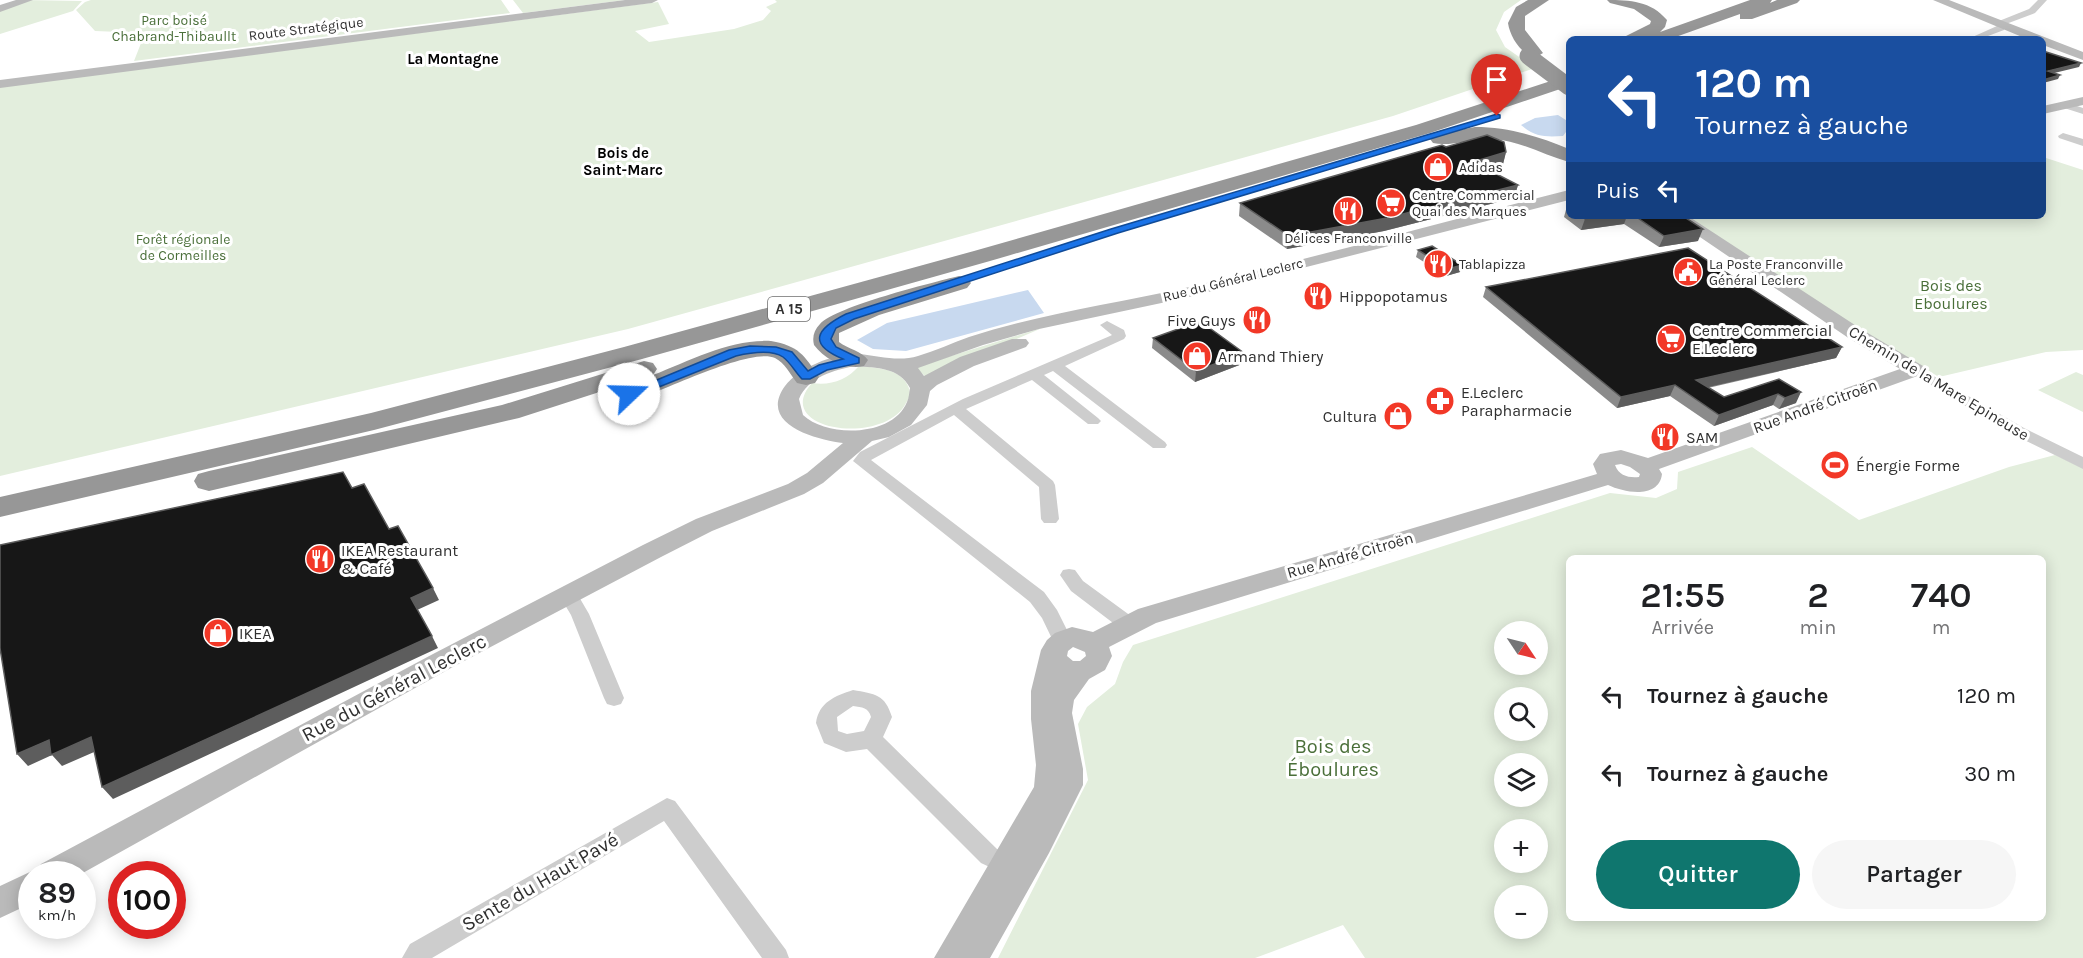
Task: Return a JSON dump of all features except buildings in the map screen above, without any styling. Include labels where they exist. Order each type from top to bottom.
[{"type":"highway","points":[[1525,0],[1516,5],[1506,18],[1512,45],[1566,77]]},
{"type":"highway","points":[[1541,0],[1522,9],[1517,16],[1515,26],[1522,42],[1532,55],[1566,84]]},
{"type":"highway","points":[[1615,0],[1639,6],[1659,20],[1657,27],[1638,36]]},
{"type":"highway","points":[[1663,36],[1764,0]]},
{"type":"highway","points":[[1692,36],[1792,0]]},
{"type":"highway","points":[[1733,30],[1804,0]]},
{"type":"highway","name":"A 15","points":[[0,490],[371,407],[628,340],[1265,163],[1402,123],[1566,70]]},
{"type":"highway","name":"A 15","points":[[0,507],[374,421],[633,353],[982,256],[1423,129],[1566,80]]},
{"type":"highway","points":[[209,481],[509,412],[722,343],[1356,161],[1566,95]]},
{"type":"highway","points":[[1356,161],[1456,135],[1479,132],[1518,136],[1566,155]]},
{"type":"highway","points":[[855,360],[837,353],[826,345],[826,333],[831,326],[840,321],[1115,231]]},
{"type":"highway","points":[[0,522],[574,410],[629,394],[741,351],[768,349],[782,352],[792,357],[806,377]]},
{"type":"main road","points":[[0,9],[27,0]]},
{"type":"main road","name":"Route Stratégique","points":[[0,84],[652,0]]},
{"type":"main road","points":[[1939,0],[2030,36]]},
{"type":"main road","points":[[2046,42],[2083,56]]},
{"type":"main road","points":[[2046,101],[2083,94]]},
{"type":"main road","points":[[2046,109],[2083,101]]},
{"type":"main road","name":"Rue du Général Leclerc","points":[[898,366],[921,362],[976,341],[1036,324],[1185,293],[1566,196]]},
{"type":"main road","name":"Rue du Général Leclerc","points":[[921,388],[961,366],[1055,330],[1191,301],[1566,202]]},
{"type":"main road","name":"Chemin de la Mare Epineuse","points":[[1682,219],[1847,329],[1916,370]]},
{"type":"main road","points":[[855,360],[882,361],[898,366],[911,373],[921,388],[920,403],[909,417],[890,429],[865,436],[839,437],[816,432],[798,422],[794,417],[789,404],[793,390],[806,377],[823,367],[855,360]]},
{"type":"main road","name":"Rue André Citroën","points":[[1066,657],[1091,668],[1098,660],[1099,651],[1093,643],[1128,624],[1269,578],[1384,546],[1611,477],[1629,484],[1642,485],[1651,478],[1646,466],[1916,370]]},
{"type":"main road","name":"Rue du Général Leclerc","points":[[741,511],[815,463],[824,445],[816,432]]},
{"type":"main road","name":"Rue du Général Leclerc","points":[[76,861],[442,661],[571,600],[690,532],[790,492],[815,478],[865,436]]},
{"type":"main road","points":[[951,958],[1068,785],[1069,775],[1059,762],[1059,710],[1066,686],[1066,657]]},
{"type":"main road","points":[[972,958],[1014,868]]},
{"type":"main road","points":[[0,903],[18,893]]},
{"type":"street","points":[[1980,36],[2001,28],[2002,23],[2032,11],[2043,0]]},
{"type":"street","points":[[2065,105],[2083,111]]},
{"type":"street","points":[[2062,136],[2083,143]]},
{"type":"street","points":[[1066,657],[1050,615],[1037,597],[861,461],[866,456],[956,409],[1119,336],[1119,333],[1107,325]]},
{"type":"street","points":[[1054,364],[1159,445]]},
{"type":"street","name":"Chemin de la Mare Epineuse","points":[[1916,370],[2018,431],[2083,464]]},
{"type":"street","points":[[1033,373],[1093,421]]},
{"type":"street","points":[[956,409],[1047,485],[1050,519]]},
{"type":"street","points":[[1069,575],[1077,586],[1128,624]]},
{"type":"street","points":[[571,600],[614,698]]},
{"type":"street","points":[[870,738],[989,856],[1014,868]]},
{"type":"street","name":"Sente du Haut Pavé","points":[[414,958],[419,952],[667,808],[777,958]]},
{"type":"green space","points":[[23,0],[82,1],[73,11],[0,34],[0,7]]},
{"type":"green space","name":"Parc boisé Chabrand-Thibaullt","points":[[91,0],[501,0],[510,13],[134,61],[145,33],[95,31],[76,10]]},
{"type":"green space","points":[[513,0],[625,0],[523,13]]},
{"type":"green space","name":"Forêt régionale de Cormeilles","points":[[775,0],[1521,0],[1504,12],[1496,30],[1505,47],[1535,68],[1393,116],[628,329],[0,476],[0,87],[658,2],[669,24],[635,31],[649,42],[734,29],[763,20],[771,11],[766,7],[777,2]]},
{"type":"green space","name":"Bois des Eboulures","points":[[2046,158],[2083,170],[2083,350],[2046,352],[1939,377],[1831,313],[1689,219],[2046,219]]},
{"type":"green space","points":[[1042,328],[927,378],[915,367]]},
{"type":"green space","points":[[859,366],[887,370],[904,380],[909,388],[909,397],[894,417],[876,425],[856,428],[835,427],[817,422],[806,412],[803,399],[812,383],[825,384],[838,381]]},
{"type":"green space","points":[[2076,372],[2083,375],[2083,412],[2038,390]]},
{"type":"green space","name":"Bois des Éboulures","points":[[1752,447],[1859,520],[2009,467],[2055,455],[2083,468],[2083,958],[1365,958],[1343,925],[1255,958],[998,958],[1088,780],[1078,724],[1087,707],[1115,684],[1123,662],[1133,645],[1610,493],[1656,498],[1677,489],[1678,472]]},
{"type":"water","points":[[1558,115],[1566,120],[1566,132],[1563,136],[1540,135],[1521,125],[1535,118]]},
{"type":"water","points":[[1028,290],[1044,313],[906,351],[873,349],[857,340],[887,323]]},
{"type":"place","name":"Adidas","points":[[1438,167]]},
{"type":"place","name":"Centre Commercial Quai des Marques","points":[[1391,203]]},
{"type":"place","name":"Délices Franconville","points":[[1348,211]]},
{"type":"place","name":"Tablapizza","points":[[1438,264]]},
{"type":"place","name":"La Poste Franconville Général Leclerc","points":[[1688,272]]},
{"type":"place","name":"Hippopotamus","points":[[1318,296]]},
{"type":"place","name":"Five Guys","points":[[1257,320]]},
{"type":"place","name":"Centre Commercial E.Leclerc","points":[[1671,339]]},
{"type":"place","name":"Armand Thiery","points":[[1197,356]]},
{"type":"place","name":"E.Leclerc Parapharmacie","points":[[1440,401]]},
{"type":"place","name":"Cultura","points":[[1398,416]]},
{"type":"place","name":"SAM","points":[[1665,437]]},
{"type":"place","name":"Énergie Forme","points":[[1835,465]]},
{"type":"place","name":"IKEA Restaurant & Café","points":[[320,559]]},
{"type":"place","name":"IKEA","points":[[218,633]]},
{"type":"district","name":"La Montagne","points":[[453,59]]},
{"type":"district","name":"Bois de Saint-Marc","points":[[623,162]]},
{"type":"route","points":[[629,394],[733,353],[750,350],[768,349],[782,352],[796,362],[806,377],[823,367],[855,360],[831,350],[826,345],[825,339],[831,326],[850,316],[978,277],[1115,231],[1356,161],[1497,116]]}]
